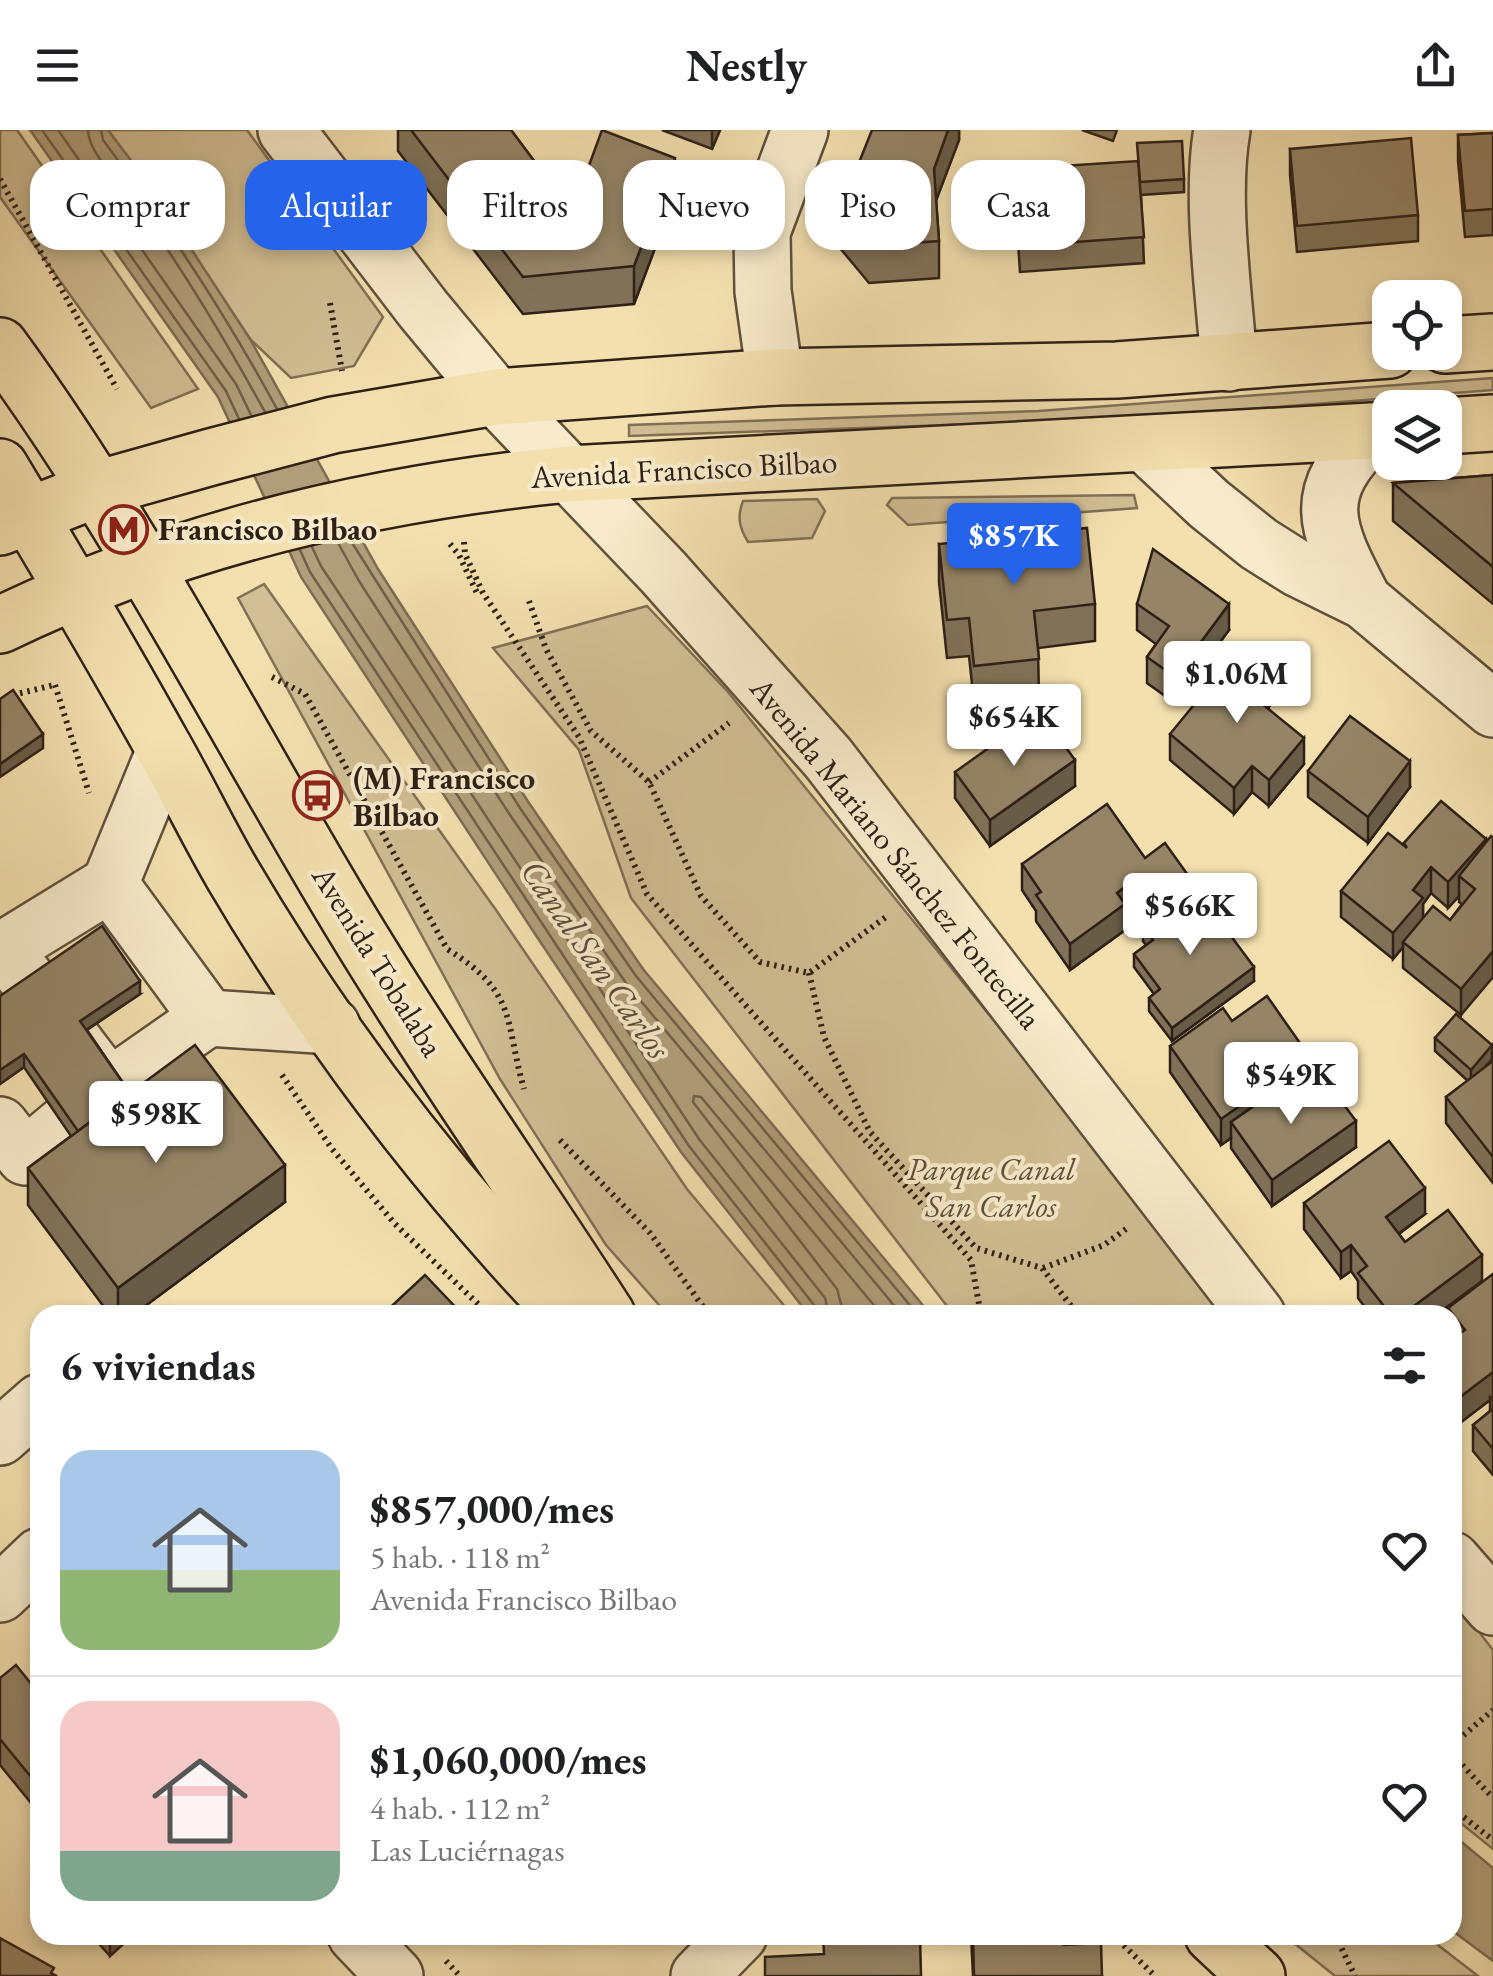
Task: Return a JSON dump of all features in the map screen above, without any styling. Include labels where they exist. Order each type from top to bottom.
[{"type":"main road","points":[[1462,345],[1493,342]]},
{"type":"main road","name":"Avenida Tobalaba","points":[[0,346],[98,489],[341,906],[600,1305]]},
{"type":"main road","points":[[14,520],[98,489],[211,457],[343,424],[496,397],[775,377],[1117,370],[1372,351]]},
{"type":"main road","points":[[1462,425],[1493,423]]},
{"type":"main road","name":"Avenida Francisco Bilbao","points":[[0,625],[144,565],[387,498],[460,485],[569,474],[1372,432]]},
{"type":"main road","points":[[0,466],[14,520],[76,591],[234,876],[332,1026],[468,1207],[558,1305]]},
{"type":"main road","points":[[1223,1945],[1258,1976]]},
{"type":"street","points":[[775,377],[762,276],[762,232],[800,130]]},
{"type":"street","points":[[1222,130],[1218,150],[1220,238],[1229,362]]},
{"type":"street","name":"Avenida Mariano Sánchez Fontecilla","points":[[291,132],[423,309],[496,397],[673,582],[828,758],[1249,1305]]},
{"type":"street","points":[[1364,600],[1334,541],[1328,516],[1341,469],[1352,452],[1372,438]]},
{"type":"street","points":[[1145,444],[1259,544],[1297,568],[1364,600],[1493,709]]},
{"type":"street","points":[[109,1087],[1,952],[110,884],[165,750]]},
{"type":"street","points":[[110,884],[208,1018]]},
{"type":"street","points":[[0,1125],[26,1158],[109,1087],[208,1018],[332,1026]]},
{"type":"street","points":[[0,1437],[30,1411]]},
{"type":"street","points":[[0,1594],[30,1566]]},
{"type":"street","points":[[1462,1571],[1493,1607]]},
{"type":"street","points":[[366,1945],[395,1976]]},
{"type":"street","points":[[698,1976],[729,1945]]},
{"type":"path","points":[[0,179],[117,389]]},
{"type":"path","points":[[330,303],[343,424]]},
{"type":"path","points":[[462,555],[480,593],[579,736],[647,894],[971,1260],[980,1305]]},
{"type":"path","points":[[529,600],[546,649],[591,732],[649,782],[701,896],[760,962],[809,973],[927,887]]},
{"type":"path","points":[[256,668],[305,694],[448,949],[471,964],[499,993],[512,1021],[516,1060],[526,1094]]},
{"type":"path","points":[[0,702],[55,685]]},
{"type":"path","points":[[649,782],[770,693]]},
{"type":"path","points":[[809,973],[824,1037],[870,1132],[976,1248],[1042,1268],[1070,1305]]},
{"type":"path","points":[[556,1135],[650,1233],[703,1305]]},
{"type":"path","points":[[1042,1268],[1104,1245],[1168,1199]]},
{"type":"path","points":[[1462,1737],[1493,1710]]},
{"type":"path","points":[[1462,1765],[1493,1798]]},
{"type":"path","points":[[1462,1816],[1493,1840]]},
{"type":"path","points":[[1122,1945],[1155,1976]]},
{"type":"path","points":[[1339,1945],[1355,1976]]},
{"type":"green space","points":[[0,130],[17,130],[38,160],[30,160],[30,239],[0,197]]},
{"type":"green space","points":[[108,130],[247,130],[269,160],[245,160],[245,250],[334,250],[383,317],[354,366],[291,378],[250,339],[190,250],[225,250],[225,160],[128,160]]},
{"type":"green space","points":[[38,250],[101,250],[198,389],[151,408]]},
{"type":"green space","points":[[1493,378],[1493,390],[1372,390],[1372,399],[1122,419],[629,436],[629,425],[1038,411]]},
{"type":"green space","points":[[1134,495],[1137,508],[908,525],[887,505],[892,498]]},
{"type":"green space","points":[[817,499],[825,511],[812,538],[748,542],[740,522],[743,501]]},
{"type":"green space","points":[[264,584],[496,910],[687,1189],[784,1305],[659,1305],[606,1245],[500,1079],[238,598]]},
{"type":"green space","name":"Parque Canal San Carlos","points":[[647,606],[728,692],[1224,1305],[946,1305],[631,898],[579,750],[493,648]]},
{"type":"green space","points":[[1462,1610],[1493,1650],[1493,1849],[1462,1824]]},
{"type":"green space","points":[[1296,1945],[1438,1945],[1478,1976],[1335,1976]]},
{"type":"water","points":[[30,130],[108,130],[131,160],[51,160]]},
{"type":"water","name":"Canal San Carlos","points":[[114,250],[192,250],[250,339],[378,569],[529,803],[643,969],[923,1305],[801,1305],[681,1152],[301,577],[218,397]]},
{"type":"water","points":[[1462,1842],[1493,1868],[1493,1961],[1462,1938]]},
{"type":"building","points":[[411,130],[511,130],[533,160],[447,160],[447,177]]},
{"type":"building","points":[[602,130],[675,158],[623,160],[623,250],[640,250],[634,266],[523,277],[502,250],[603,250],[603,160],[591,160]]},
{"type":"building","points":[[872,130],[948,130],[934,169],[939,241],[931,242],[931,160],[860,160]]},
{"type":"building","points":[[1493,133],[1493,209],[1465,211],[1458,135]]},
{"type":"building","points":[[1411,138],[1418,215],[1297,226],[1290,149]]},
{"type":"building","points":[[1182,141],[1184,179],[1140,182],[1137,143]]},
{"type":"building","points":[[1138,161],[1144,237],[1085,241],[1085,164]]},
{"type":"building","points":[[1493,475],[1493,567],[1393,483]]},
{"type":"building","points":[[1087,528],[1095,604],[1034,611],[1039,659],[974,666],[969,618],[947,620],[939,544]]},
{"type":"building","points":[[1153,549],[1229,604],[1175,677],[1147,657],[1169,626],[1137,604]]},
{"type":"building","points":[[1238,651],[1271,678],[1255,698],[1304,738],[1269,780],[1252,766],[1234,788],[1170,734]]},
{"type":"building","points":[[13,690],[43,734],[0,764],[0,699]]},
{"type":"building","points":[[1350,716],[1410,761],[1368,817],[1308,771]]},
{"type":"building","points":[[1048,723],[1075,760],[990,820],[955,772],[1011,732],[1019,744]]},
{"type":"building","points":[[1441,801],[1486,839],[1448,882],[1431,867],[1413,890],[1423,898],[1393,933],[1341,891],[1388,833],[1407,848],[1404,843]]},
{"type":"building","points":[[1107,804],[1145,858],[1165,843],[1190,878],[1145,910],[1127,885],[1117,893],[1125,904],[1070,944],[1036,895],[1041,892],[1022,864]]},
{"type":"building","points":[[1491,836],[1493,951],[1461,989],[1403,942],[1433,906],[1450,920],[1475,889],[1459,876]]},
{"type":"building","points":[[1196,889],[1254,967],[1172,1028],[1149,998],[1160,989],[1134,954],[1153,940],[1143,927]]},
{"type":"building","points":[[102,926],[140,981],[80,1021],[130,1093],[78,1131],[24,1054],[0,1070],[0,996]]},
{"type":"building","points":[[1267,996],[1302,1046],[1272,1067],[1280,1078],[1221,1119],[1170,1046],[1223,1008],[1232,1021]]},
{"type":"building","points":[[1456,1014],[1492,1045],[1471,1070],[1435,1038]]},
{"type":"building","points":[[195,1045],[285,1165],[118,1288],[28,1168]]},
{"type":"building","points":[[1493,1061],[1493,1157],[1446,1097]]},
{"type":"building","points":[[1293,1079],[1311,1105],[1333,1090],[1356,1121],[1272,1180],[1231,1122]]},
{"type":"building","points":[[1389,1141],[1425,1188],[1386,1217],[1405,1242],[1448,1210],[1482,1255],[1415,1305],[1383,1305],[1358,1273],[1367,1266],[1351,1245],[1341,1252],[1304,1203]]},
{"type":"building","points":[[1493,1274],[1493,1372],[1462,1395],[1465,1330],[1462,1305],[1452,1305]]},
{"type":"building","points":[[425,1275],[454,1305],[393,1305]]},
{"type":"building","points":[[1493,1409],[1493,1449],[1473,1425]]},
{"type":"building","points":[[16,1665],[30,1682],[30,1776],[0,1739],[0,1678]]},
{"type":"building","points":[[0,1938],[54,1968],[51,1973],[57,1976],[0,1976]]},
{"type":"building","points":[[824,1945],[920,1945],[921,1976],[765,1976],[765,1957],[824,1954]]},
{"type":"building","points":[[973,1945],[1101,1945],[1102,1976],[974,1976]]},
{"type":"place","name":"Francisco Bilbao","points":[[123,529]]},
{"type":"place","name":"(M) Francisco Bilbao","points":[[318,796]]}]
